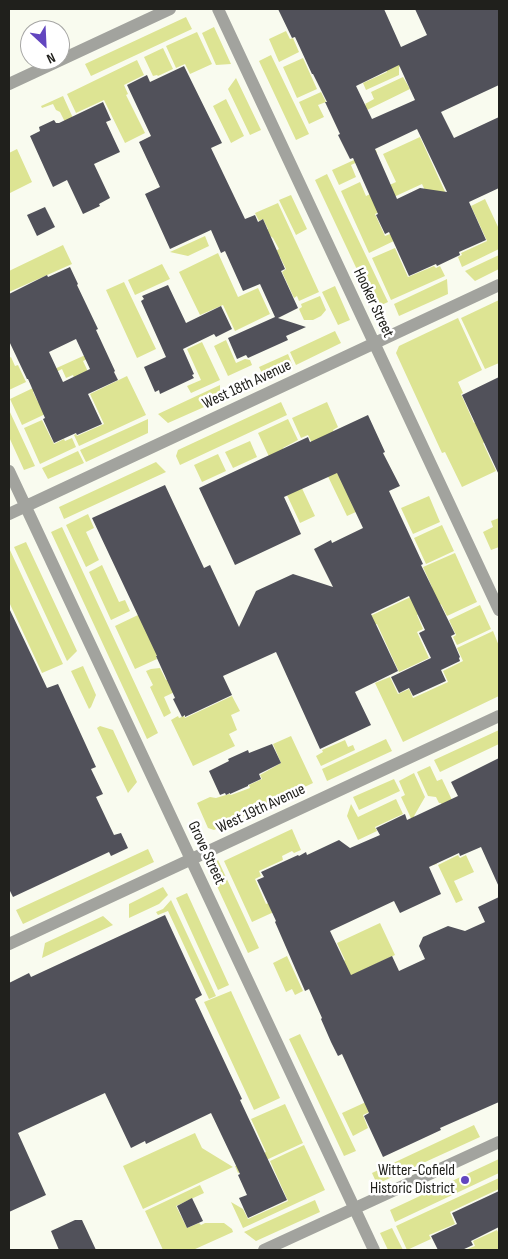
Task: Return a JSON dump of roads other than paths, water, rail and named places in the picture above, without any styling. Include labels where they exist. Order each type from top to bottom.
[{"type":"street","points":[[9,84],[170,9]]},
{"type":"street","name":"Hooker Street","points":[[218,9],[499,610]]},
{"type":"street","name":"West 18th Avenue","points":[[9,514],[499,285]]},
{"type":"street","name":"Grove Street","points":[[9,471],[374,1250]]},
{"type":"street","name":"West 19th Avenue","points":[[9,944],[499,716]]},
{"type":"street","points":[[264,1250],[499,1142]]},
{"type":"place","name":"Witter-Cofield Historic District","points":[[465,1180]]}]
